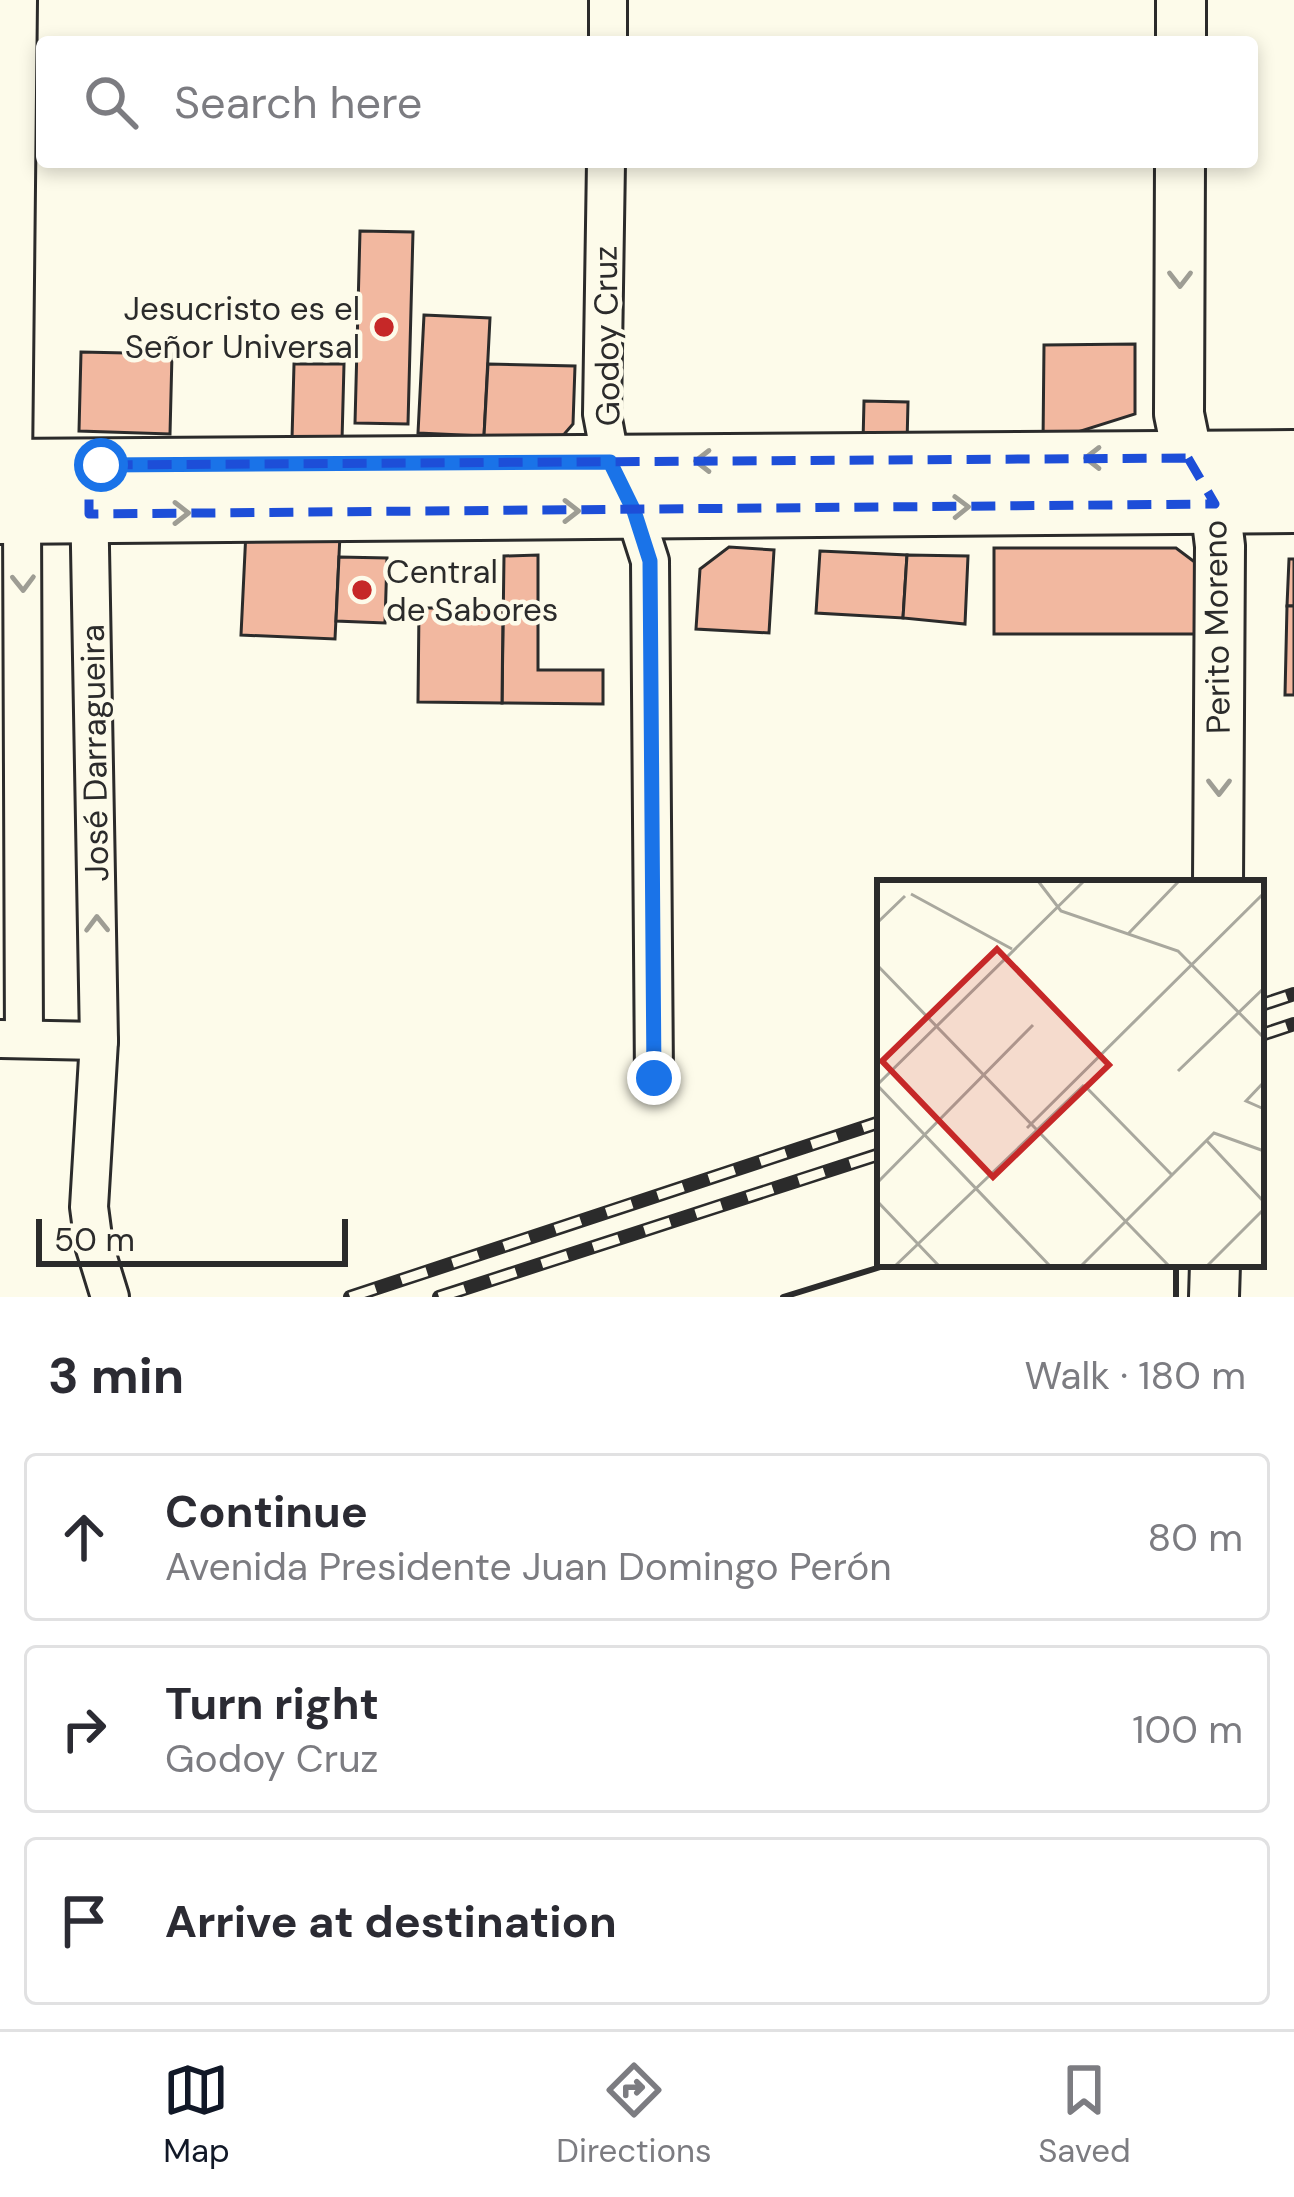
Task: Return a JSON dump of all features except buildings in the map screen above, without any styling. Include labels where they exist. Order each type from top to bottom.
[{"type":"main road","points":[[9,492],[610,462],[1294,458]]},
{"type":"main road","points":[[89,490],[634,511],[1294,505]]},
{"type":"street","name":"José Darragueira","points":[[12,1039],[9,492],[18,0]]},
{"type":"street","points":[[608,0],[608,36]]},
{"type":"street","points":[[1181,0],[1181,36]]},
{"type":"street","name":"Godoy Cruz","points":[[606,168],[602,415],[610,462],[634,511],[650,561],[654,1078]]},
{"type":"street","name":"Perito Moreno","points":[[1180,168],[1179,414],[1189,458],[1214,504],[1220,546],[1218,880]]},
{"type":"street","name":"José Darragueira","points":[[89,490],[100,1041],[89,1207],[94,1245],[110,1297]]},
{"type":"street","points":[[12,1039],[100,1041]]},
{"type":"street","points":[[1214,1297],[1215,1267]]},
{"type":"highlighted area","points":[[1188,458],[1215,504],[89,514],[89,465]]},
{"type":"railway","points":[[1264,1004],[1294,994]]},
{"type":"railway","points":[[1264,1034],[1294,1024]]},
{"type":"railway","points":[[350,1297],[877,1123]]},
{"type":"railway","points":[[439,1297],[877,1155]]},
{"type":"wall","points":[[783,1297],[880,1267]]},
{"type":"wall","points":[[1176,1267],[1176,1297]]},
{"type":"place","name":"Jesucristo es el Señor Universal","points":[[384,327]]},
{"type":"place","name":"Central de Sabores","points":[[362,590]]},
{"type":"route","points":[[101,465],[610,462],[634,511],[650,561],[654,1078]]}]
